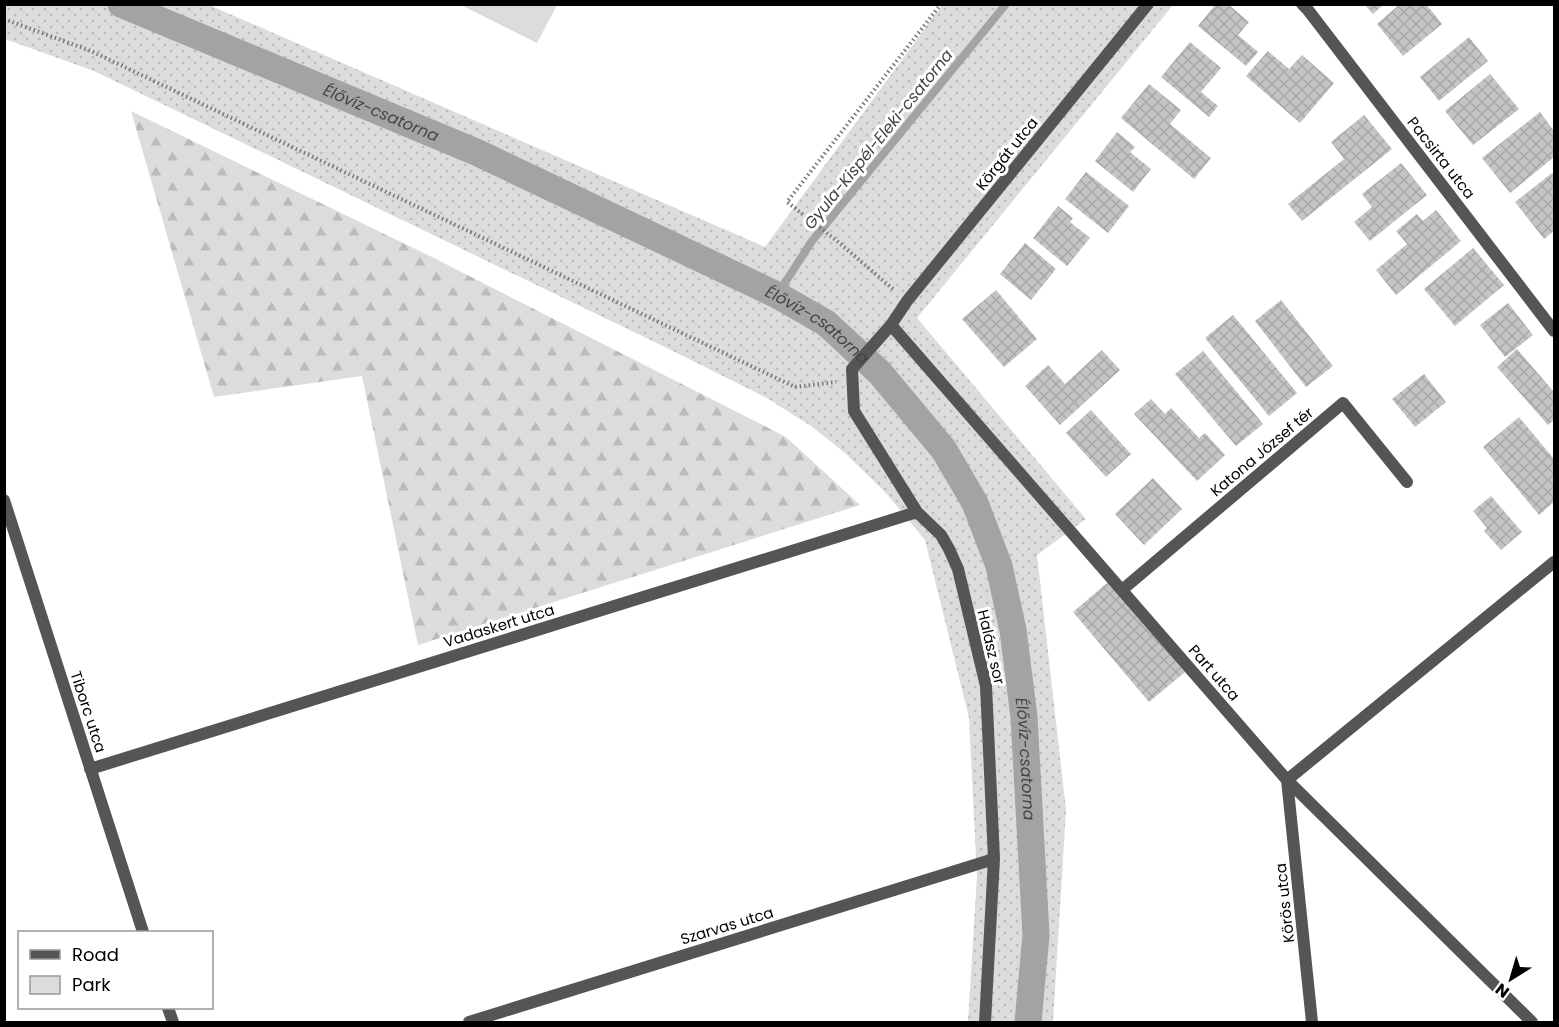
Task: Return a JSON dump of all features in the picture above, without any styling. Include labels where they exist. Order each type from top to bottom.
[{"type":"street","name":"Körgát utca","points":[[891,325],[907,301],[1148,4]]},
{"type":"street","name":"Pacsirta utca","points":[[1302,4],[1554,331]]},
{"type":"street","points":[[852,374],[891,325]]},
{"type":"street","name":"Part utca","points":[[891,325],[1287,780],[1532,1023]]},
{"type":"street","name":"Halász sor","points":[[852,374],[854,411],[917,512],[940,535],[958,569],[986,686],[994,859],[985,1023]]},
{"type":"street","name":"Katona József tér","points":[[1122,590],[1343,403],[1407,482]]},
{"type":"street","name":"Tiborc utca","points":[[4,500],[142,931]]},
{"type":"street","name":"Vadaskert utca","points":[[90,769],[917,512]]},
{"type":"street","points":[[1287,780],[1554,562]]},
{"type":"street","name":"Körös utca","points":[[1287,780],[1312,1023]]},
{"type":"street","name":"Szarvas utca","points":[[469,1023],[994,859]]},
{"type":"path","points":[[907,301],[787,202],[940,4]]},
{"type":"path","points":[[4,20],[91,51],[795,387],[852,374]]},
{"type":"green space","points":[[557,4],[537,43],[461,5]]},
{"type":"green space","points":[[5,5],[209,5],[765,247],[942,5],[1173,5],[917,318],[1086,519],[1037,555],[1066,810],[1053,1022],[968,1022],[977,876],[969,718],[925,540],[885,492],[845,453],[811,426],[765,397],[669,349],[94,71],[5,39]]},
{"type":"green space","points":[[131,111],[432,257],[786,437],[860,505],[418,645],[362,376],[214,397]]},
{"type":"building","points":[[1216,4],[1228,4],[1249,22],[1238,35],[1258,52],[1246,66],[1198,26]]},
{"type":"building","points":[[1364,4],[1384,4],[1373,14]]},
{"type":"building","points":[[1400,4],[1426,4],[1442,24],[1403,56],[1377,24]]},
{"type":"building","points":[[1469,37],[1488,61],[1439,101],[1420,77]]},
{"type":"building","points":[[1190,42],[1221,68],[1201,92],[1218,106],[1209,117],[1161,77]]},
{"type":"building","points":[[1268,51],[1289,69],[1302,55],[1334,83],[1300,123],[1246,76]]},
{"type":"building","points":[[1490,74],[1519,109],[1473,145],[1445,111]]},
{"type":"building","points":[[1149,84],[1181,110],[1170,124],[1211,158],[1194,179],[1121,118]]},
{"type":"building","points":[[1540,112],[1554,131],[1554,157],[1510,193],[1482,158]]},
{"type":"building","points":[[1364,115],[1392,149],[1302,221],[1288,204],[1344,159],[1331,142]]},
{"type":"building","points":[[1117,132],[1135,147],[1130,152],[1151,169],[1133,192],[1095,161]]},
{"type":"building","points":[[1401,163],[1427,195],[1370,241],[1354,222],[1372,207],[1362,194]]},
{"type":"building","points":[[1086,172],[1129,206],[1108,233],[1065,199]]},
{"type":"building","points":[[1552,173],[1554,176],[1554,231],[1544,239],[1515,202]]},
{"type":"building","points":[[1058,206],[1073,218],[1070,222],[1090,238],[1067,266],[1033,238]]},
{"type":"building","points":[[1436,210],[1461,241],[1396,295],[1376,270],[1407,244],[1396,231],[1417,214],[1423,221]]},
{"type":"building","points":[[1025,243],[1056,269],[1031,300],[1000,274]]},
{"type":"building","points":[[1473,248],[1504,285],[1455,326],[1424,289]]},
{"type":"building","points":[[996,290],[1037,339],[1004,367],[962,319]]},
{"type":"building","points":[[1281,300],[1333,366],[1306,387],[1255,321]]},
{"type":"building","points":[[1508,303],[1533,335],[1505,357],[1480,325]]},
{"type":"building","points":[[1233,315],[1297,393],[1269,416],[1205,338]]},
{"type":"building","points":[[1517,349],[1554,392],[1554,420],[1548,425],[1497,367]]},
{"type":"building","points":[[1102,350],[1120,370],[1060,425],[1025,386],[1048,365],[1065,384]]},
{"type":"building","points":[[1203,351],[1263,424],[1236,446],[1175,374]]},
{"type":"building","points":[[1424,374],[1446,402],[1415,427],[1392,399]]},
{"type":"building","points":[[1151,399],[1165,414],[1171,408],[1199,438],[1205,433],[1225,455],[1197,481],[1134,414]]},
{"type":"building","points":[[1091,410],[1131,454],[1106,477],[1066,433]]},
{"type":"building","points":[[1519,417],[1554,459],[1554,502],[1539,515],[1483,447]]},
{"type":"building","points":[[1153,478],[1182,509],[1144,545],[1115,514]]},
{"type":"building","points":[[1491,496],[1522,532],[1501,550],[1484,531],[1487,528],[1473,511]]},
{"type":"building","points":[[1108,582],[1185,672],[1149,702],[1073,612]]},
{"type":"waterway","name":"Élővíz-csatorna","points":[[121,4],[476,152],[777,295],[826,323],[880,373],[944,450],[975,503],[999,566],[1013,630],[1024,717],[1036,935],[1028,1022]]},
{"type":"waterway","name":"Gyula-Kispél-Eleki-csatorna","points":[[777,295],[812,241],[1006,4]]}]
